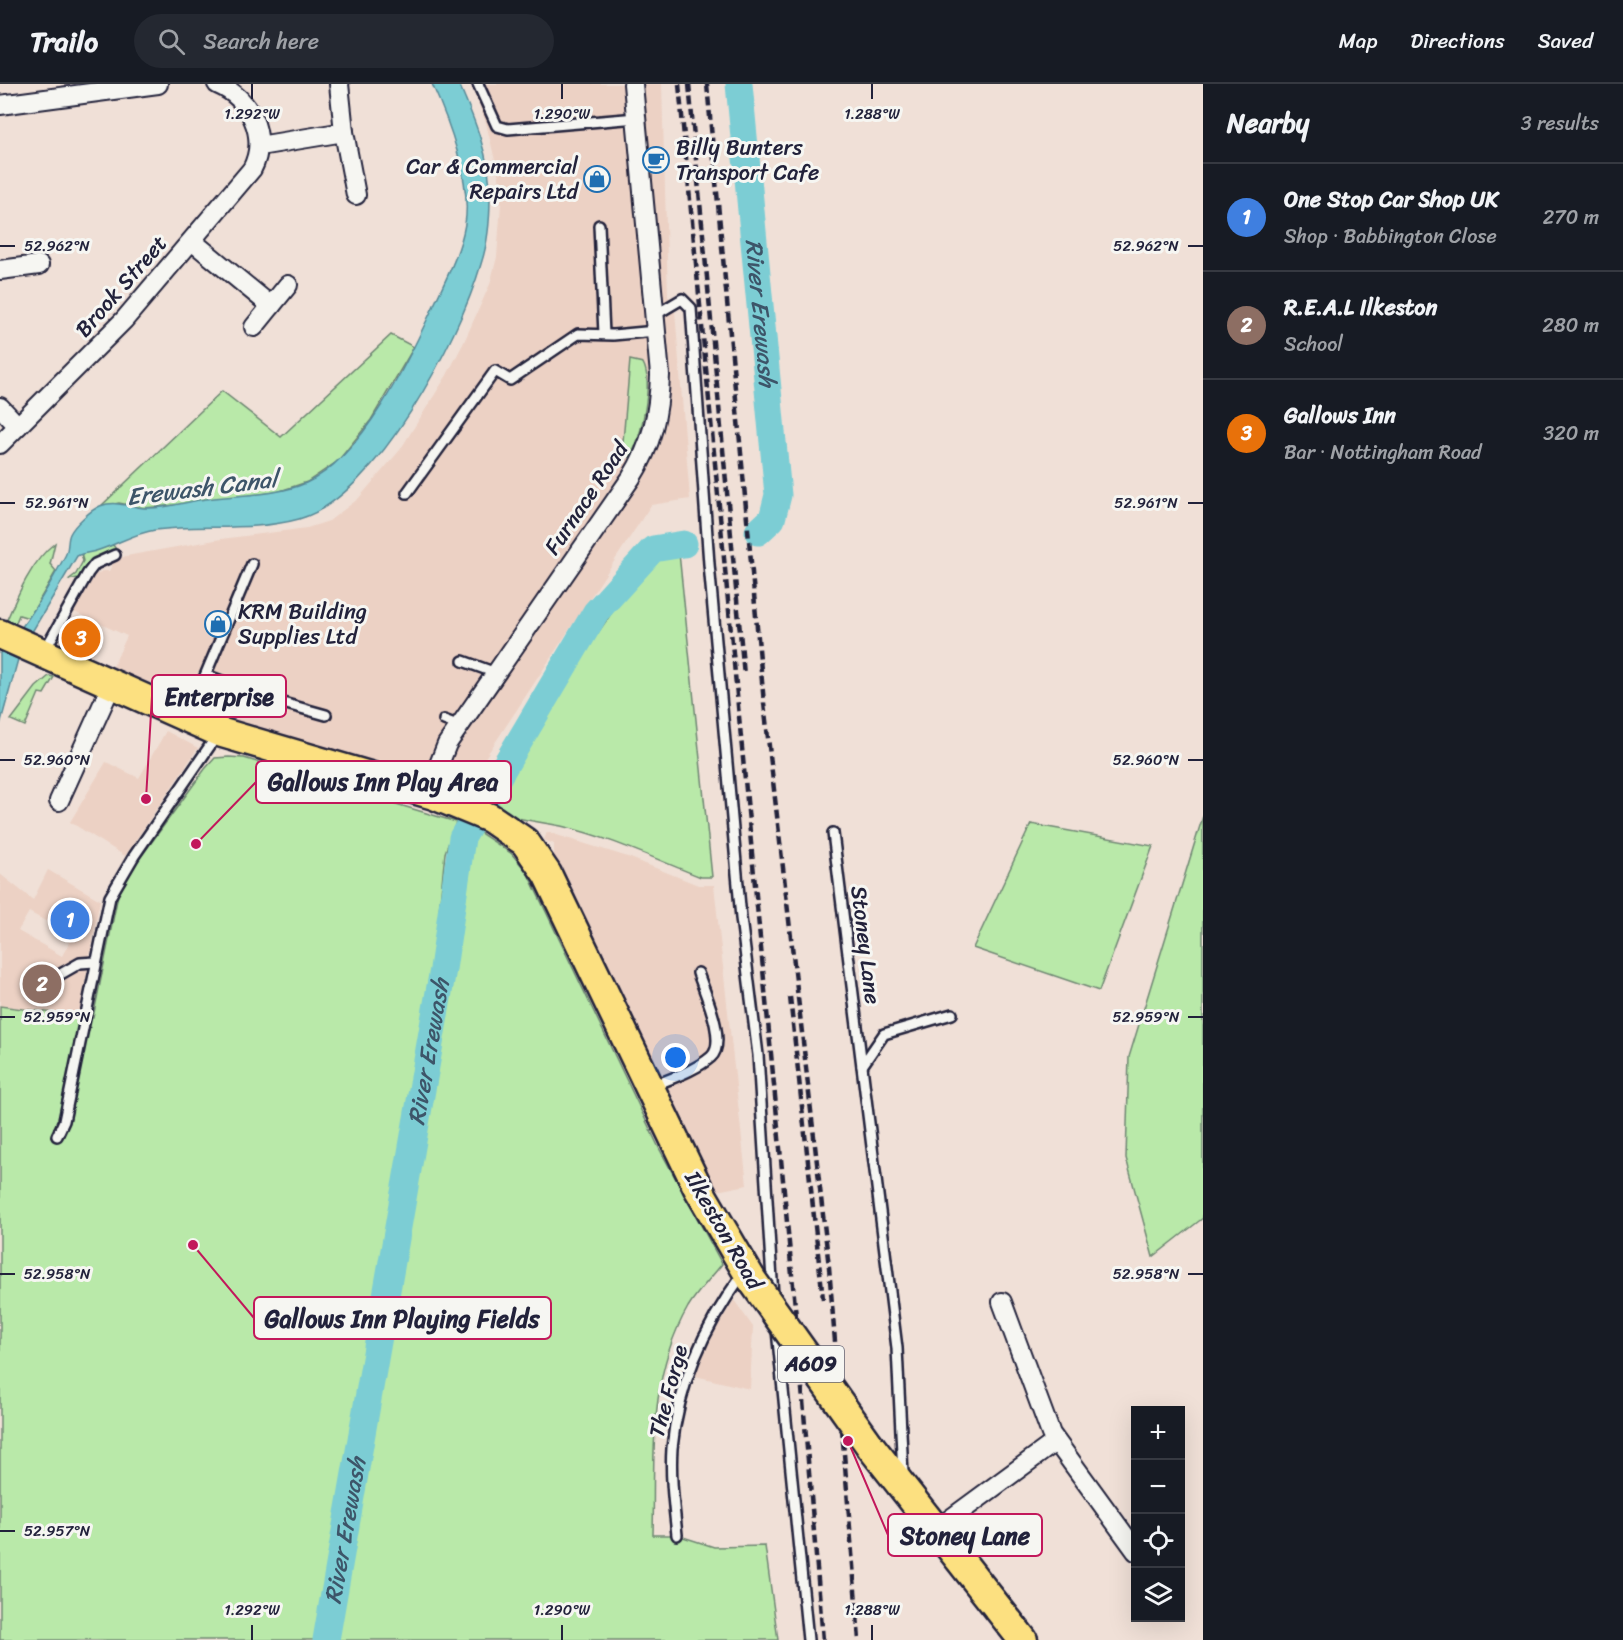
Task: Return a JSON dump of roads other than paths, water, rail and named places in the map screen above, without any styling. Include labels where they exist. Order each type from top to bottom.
[{"type":"main road","name":"A609","points":[[2,635],[111,686],[219,732],[434,795]]},
{"type":"main road","name":"Ilkeston Road","points":[[434,795],[490,818],[519,836],[541,863],[698,1188],[749,1275],[903,1491],[1023,1640]]},
{"type":"street","points":[[0,105],[158,84]]},
{"type":"street","points":[[217,84],[228,89],[245,103],[255,122],[259,146],[344,132]]},
{"type":"street","name":"Furnace Road","points":[[434,795],[442,753],[452,723],[496,673],[631,478],[647,450],[656,422],[660,393],[633,84]]},
{"type":"street","points":[[346,93],[344,132],[359,182]]},
{"type":"street","name":"Brook Street","points":[[0,444],[124,320],[247,177],[255,162],[259,146]]},
{"type":"street","points":[[192,241],[271,306]]},
{"type":"street","points":[[0,270],[30,262]]},
{"type":"street","points":[[254,327],[288,285]]},
{"type":"street","points":[[0,407],[18,426]]},
{"type":"street","points":[[58,790],[111,686]]},
{"type":"street","points":[[1002,1302],[1047,1426],[1055,1442],[1131,1544]]},
{"type":"street","points":[[934,1531],[1055,1442]]},
{"type":"lane","points":[[478,84],[498,126],[508,129],[636,118]]},
{"type":"lane","points":[[599,225],[604,334]]},
{"type":"lane","points":[[408,494],[495,371],[510,380],[578,334],[604,334],[655,323],[682,299],[691,308],[711,588],[741,918],[758,1055],[769,1251],[808,1640]]},
{"type":"lane","points":[[39,653],[88,573],[95,564],[115,555]]},
{"type":"lane","points":[[187,719],[252,564]]},
{"type":"lane","points":[[463,661],[496,673]]},
{"type":"lane","points":[[206,675],[272,700],[326,715]]},
{"type":"lane","points":[[57,1136],[64,1121],[105,911],[121,875],[219,732]]},
{"type":"lane","name":"Stoney Lane","points":[[833,833],[897,1348],[902,1409],[903,1491]]},
{"type":"lane","points":[[59,975],[80,963],[95,962]]},
{"type":"lane","points":[[649,1088],[713,1056],[716,1048],[714,1014],[698,973]]},
{"type":"lane","points":[[862,1066],[884,1034],[952,1014]]},
{"type":"lane","name":"The Forge","points":[[677,1535],[672,1486],[675,1424],[700,1344],[713,1316],[749,1275]]},
{"type":"water","points":[[432,84],[459,84],[485,154],[490,183],[490,214],[485,248],[470,295],[455,332],[411,411],[385,448],[357,480],[328,505],[299,519],[245,527],[155,530],[77,556],[20,652],[0,725],[0,653],[36,607],[65,556],[70,534],[88,514],[106,504],[158,508],[212,498],[294,488],[327,470],[347,452],[382,404],[398,378],[448,276],[465,224],[465,190],[458,152]]},
{"type":"waterway","name":"River Erewash","points":[[739,84],[778,495],[772,519],[758,532]]},
{"type":"waterway","name":"River Erewash","points":[[326,1640],[443,969],[462,838],[596,612],[653,549],[684,544]]},
{"type":"railway","points":[[679,84],[796,1317],[823,1640]]},
{"type":"railway","points":[[689,84],[744,675]]},
{"type":"railway","points":[[707,84],[764,703],[829,1267],[859,1640]]},
{"type":"railway","points":[[790,997],[823,1299]]},
{"type":"place","name":"Billy Bunters Transport Cafe","points":[[656,160]]},
{"type":"place","name":"Car & Commercial Repairs Ltd","points":[[597,179]]},
{"type":"place","name":"KRM Building Supplies Ltd","points":[[218,624]]},
{"type":"place","name":"Gallows Inn","points":[[81,638]]},
{"type":"place","name":"Enterprise","points":[[146,799]]},
{"type":"place","name":"Gallows Inn Play Area","points":[[196,844]]},
{"type":"place","name":"One Stop Car Shop UK","points":[[70,920]]},
{"type":"place","name":"R.E.A.L Ilkeston","points":[[42,984]]},
{"type":"place","name":"Gallows Inn Playing Fields","points":[[193,1245]]},
{"type":"place","name":"Stoney Lane","points":[[848,1441]]},
{"type":"water label","name":"Erewash Canal","points":[[202,488]]}]
